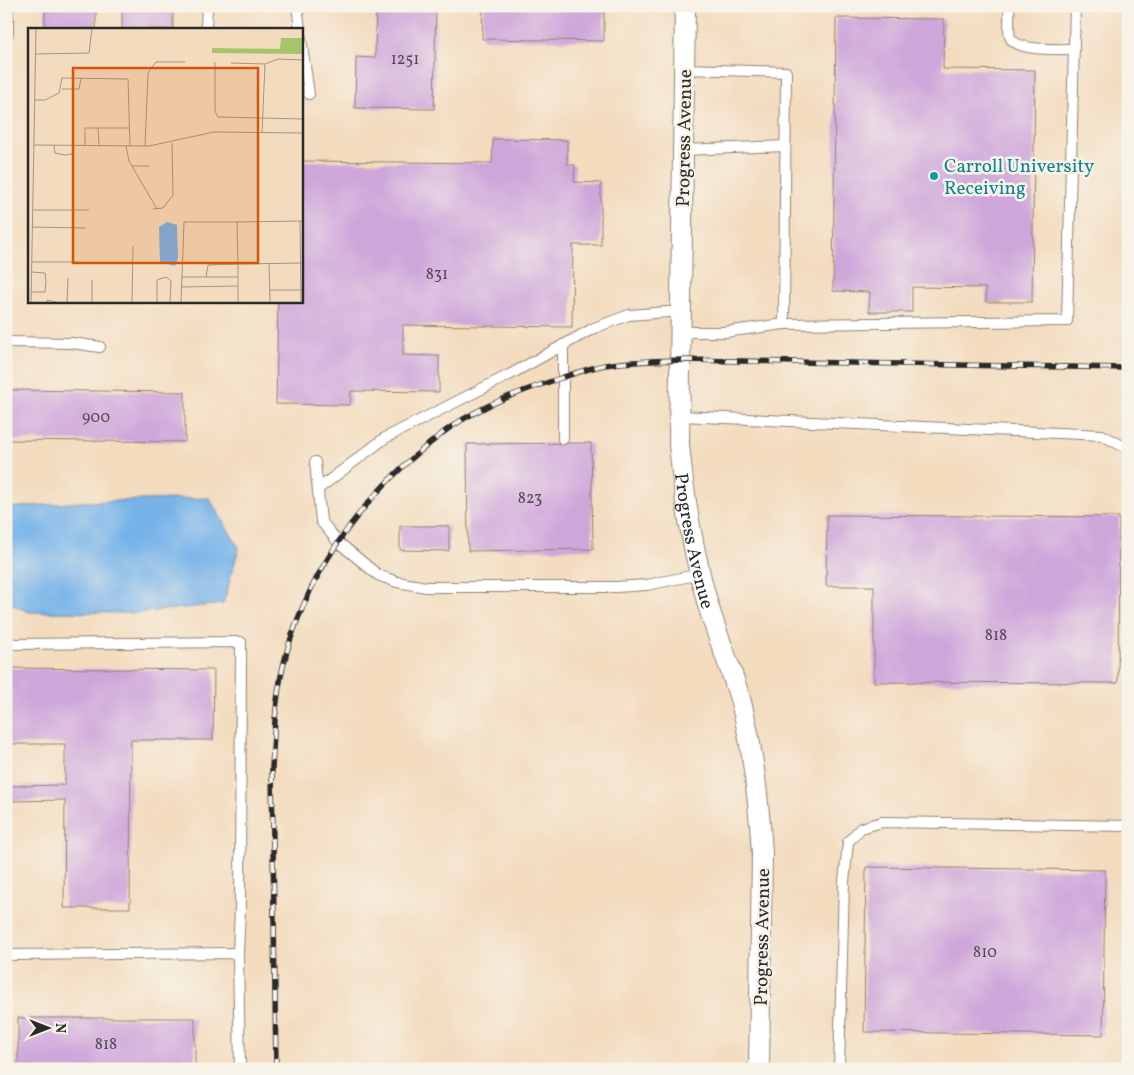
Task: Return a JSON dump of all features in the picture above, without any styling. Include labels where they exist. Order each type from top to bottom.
[{"type":"street","name":"Progress Avenue","points":[[685,6],[679,445],[692,546],[708,607],[742,705],[752,753],[760,817],[762,853],[759,1069]]},
{"type":"lane","points":[[8,6],[8,34]]},
{"type":"lane","points":[[206,28],[207,6]]},
{"type":"lane","points":[[297,6],[300,28]]},
{"type":"lane","points":[[1010,6],[1010,37],[1013,41],[1030,48],[1074,49]]},
{"type":"lane","points":[[681,332],[725,332],[784,324],[1067,321],[1075,6]]},
{"type":"lane","points":[[302,45],[309,94]]},
{"type":"lane","points":[[684,69],[786,72],[784,324]]},
{"type":"lane","points":[[683,150],[785,146]]},
{"type":"lane","points":[[318,489],[384,438],[594,328],[629,315],[681,311]]},
{"type":"lane","points":[[6,342],[72,343],[100,347]]},
{"type":"lane","points":[[563,345],[563,439]]},
{"type":"lane","points":[[680,416],[1102,435],[1128,449]]},
{"type":"lane","points":[[315,462],[321,521],[338,542],[378,575],[397,582],[426,588],[616,588],[647,585],[700,574]]},
{"type":"lane","points":[[6,642],[25,644],[241,642],[240,909],[238,953],[240,1069]]},
{"type":"lane","points":[[839,1069],[844,882],[848,842],[861,828],[882,822],[1128,826]]},
{"type":"lane","points":[[6,955],[238,953]]},
{"type":"water","points":[[209,498],[239,548],[223,604],[136,613],[29,612],[6,602],[6,508],[82,502]]},
{"type":"building","points":[[45,6],[96,6],[96,28],[45,28]]},
{"type":"building","points":[[122,6],[173,6],[173,28],[122,28]]},
{"type":"building","points":[[385,6],[436,6],[434,109],[355,108],[356,57],[375,58],[376,10],[385,10]]},
{"type":"building","points":[[483,6],[604,6],[604,41],[482,39]]},
{"type":"building","name":"Carroll University Receiving","points":[[836,18],[944,19],[943,69],[1035,70],[1032,302],[986,302],[986,288],[912,287],[912,312],[869,312],[870,292],[833,291]]},
{"type":"building","points":[[493,139],[567,140],[567,164],[575,165],[574,182],[601,183],[601,245],[573,245],[572,327],[403,325],[403,355],[439,356],[439,392],[351,391],[350,405],[276,404],[278,302],[302,302],[302,161],[492,163]]},
{"type":"building","points":[[6,390],[185,392],[185,442],[6,440]]},
{"type":"building","points":[[591,443],[593,549],[468,551],[467,444]]},
{"type":"building","points":[[827,515],[1119,517],[1118,683],[874,682],[874,586],[826,586]]},
{"type":"building","points":[[400,526],[449,526],[449,551],[400,550]]},
{"type":"building","points":[[6,668],[214,670],[213,740],[131,740],[130,908],[64,908],[65,800],[9,801],[9,786],[65,785],[65,744],[6,744]]},
{"type":"building","points":[[866,867],[1105,870],[1103,1035],[864,1032]]},
{"type":"building","points":[[18,1018],[195,1018],[195,1069],[18,1069]]},
{"type":"railway","points":[[276,1069],[272,768],[274,730],[283,667],[292,635],[304,604],[318,575],[336,546],[376,494],[424,448],[463,419],[503,399],[581,371],[614,364],[681,360],[1128,368]]},
{"type":"place","name":"Carroll University Receiving","points":[[934,176]]}]
